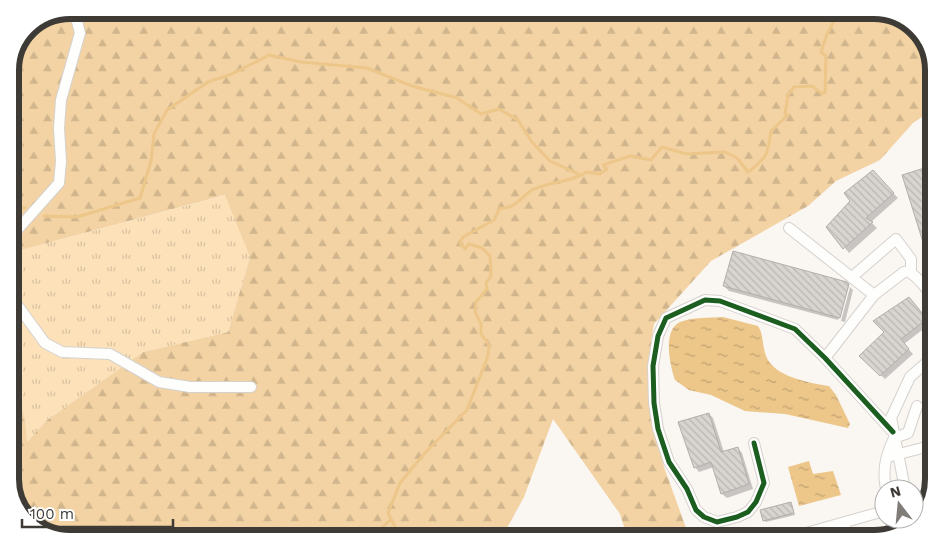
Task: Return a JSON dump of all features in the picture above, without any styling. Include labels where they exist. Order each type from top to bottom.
[{"type":"street","points":[[19,228],[59,183],[61,100],[80,33],[76,19]]},
{"type":"street","points":[[789,228],[874,295]]},
{"type":"street","points":[[852,277],[896,239],[911,259],[911,273]]},
{"type":"street","points":[[825,358],[874,295],[904,272],[911,273],[925,286]]},
{"type":"street","points":[[754,443],[764,482],[756,502],[748,512],[737,517],[717,522],[704,517],[696,510],[687,489],[669,462],[658,429],[654,403],[653,366],[658,336],[666,318],[705,300],[720,301],[794,329],[825,358],[893,435]]},
{"type":"street","points":[[19,307],[45,343],[62,352],[110,354],[159,382],[190,387],[251,386]]},
{"type":"street","points":[[903,479],[891,418],[910,377],[925,364]]},
{"type":"street","points":[[893,435],[908,433],[917,406]]},
{"type":"street","points":[[884,479],[885,458],[893,435]]},
{"type":"street","points":[[885,458],[925,447]]},
{"type":"street","points":[[830,530],[844,523],[874,514]]},
{"type":"street","points":[[844,523],[846,530]]},
{"type":"green space","points":[[63,19],[881,19],[905,29],[917,41],[923,53],[925,67],[925,115],[913,123],[880,160],[836,181],[808,206],[711,261],[654,324],[651,342],[650,414],[664,467],[687,530],[625,530],[620,514],[553,419],[524,497],[506,530],[63,530],[39,520],[27,508],[21,496],[19,482],[19,396],[25,420],[27,442],[46,421],[143,352],[228,332],[250,257],[225,195],[19,251],[19,67],[20,57],[29,39],[44,26],[53,21]]},
{"type":"green space","points":[[226,195],[250,257],[228,332],[143,352],[46,421],[26,443],[25,420],[19,396],[19,251]]},
{"type":"water","points":[[723,317],[758,326],[766,356],[770,363],[784,374],[793,378],[829,386],[836,395],[850,424],[848,428],[785,414],[745,411],[711,395],[689,390],[675,380],[669,349],[669,340],[674,326],[690,319]]},
{"type":"water","points":[[809,461],[813,474],[833,471],[841,495],[799,506],[788,467]]},
{"type":"building","points":[[925,168],[925,249],[902,175]]},
{"type":"building","points":[[873,170],[894,193],[866,218],[873,222],[843,249],[826,227],[850,201],[844,193]]},
{"type":"building","points":[[733,251],[847,282],[849,284],[840,318],[723,286]]},
{"type":"building","points":[[909,297],[925,317],[925,321],[901,339],[909,349],[880,376],[859,356],[884,332],[873,321]]},
{"type":"building","points":[[709,413],[721,452],[738,447],[749,484],[721,494],[711,462],[694,468],[678,422]]},
{"type":"building","points":[[791,502],[794,513],[763,521],[760,510]]},
{"type":"waterway","points":[[396,530],[388,513],[400,483],[423,455],[467,410],[488,356],[489,345],[481,334],[481,324],[475,312],[476,302],[487,289],[486,283],[491,276],[490,256],[482,248],[469,244],[465,249],[460,243],[463,237],[494,220],[500,208],[514,205],[532,190],[576,177],[586,172],[600,174],[607,169],[603,165],[630,156],[651,160],[662,147],[687,154],[725,152],[737,158],[748,172],[766,155],[771,131],[788,115],[785,114],[788,95],[794,87],[812,86],[821,93],[825,93],[826,56],[821,52],[827,34],[835,19]]},
{"type":"waterway","points":[[44,216],[77,217],[140,198],[151,161],[154,134],[167,110],[208,82],[232,74],[269,55],[301,62],[367,68],[412,86],[457,98],[481,114],[499,109],[518,120],[532,142],[550,161],[581,175]]},
{"type":"waterway","points":[[19,208],[25,208]]},
{"type":"waterway","points":[[379,530],[391,519]]},
{"type":"cycle path","points":[[754,443],[764,483],[756,502],[748,512],[737,517],[717,522],[704,517],[696,510],[687,489],[669,462],[658,429],[654,403],[653,366],[658,336],[666,318],[705,300],[720,301],[795,329],[825,358],[893,432]]}]
